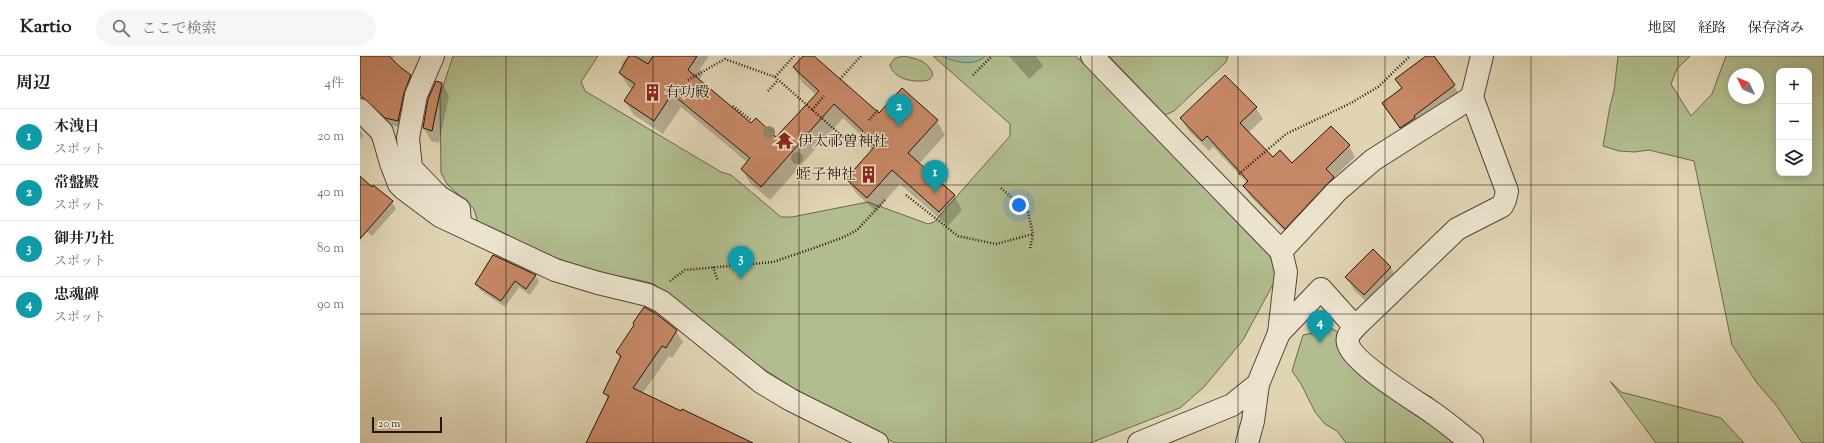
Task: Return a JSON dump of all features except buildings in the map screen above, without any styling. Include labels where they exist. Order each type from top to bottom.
[{"type":"street","points":[[433,56],[416,95],[408,138],[411,168],[438,196],[459,209],[460,225]]},
{"type":"street","points":[[1092,56],[1281,251],[1286,272],[1279,333],[1258,384],[1253,421],[1247,443]]},
{"type":"street","points":[[1472,443],[1434,414],[1369,369],[1350,348],[1347,342],[1348,335],[1355,327],[1457,229],[1502,206],[1505,200],[1506,191],[1472,97],[1482,56]]},
{"type":"street","points":[[1281,251],[1337,191],[1373,160],[1472,97]]},
{"type":"street","points":[[360,110],[382,132],[391,163],[400,184],[404,189],[440,216],[555,270],[598,284],[648,294],[658,300],[761,382],[791,400],[877,443]]},
{"type":"street","points":[[1279,333],[1321,289],[1355,327]]},
{"type":"street","points":[[1139,443],[1232,405],[1258,384]]},
{"type":"path","points":[[775,77],[794,56]]},
{"type":"path","points":[[840,79],[860,56]]},
{"type":"path","points":[[973,75],[992,56]]},
{"type":"path","points":[[1221,190],[1286,134],[1351,104],[1378,87],[1410,56]]},
{"type":"path","points":[[688,80],[725,59],[775,77],[850,143]]},
{"type":"path","points":[[768,91],[778,80]]},
{"type":"path","points":[[812,110],[824,96]]},
{"type":"path","points":[[733,106],[751,120]]},
{"type":"path","points":[[869,120],[878,110]]},
{"type":"path","points":[[1001,188],[1028,212],[1033,234],[1030,250]]},
{"type":"path","points":[[906,195],[958,236],[996,244],[1033,234]]},
{"type":"path","points":[[658,300],[666,284],[676,274],[685,270],[773,262],[844,237],[857,230],[885,200]]},
{"type":"path","points":[[713,267],[718,281]]},
{"type":"shaded area","points":[[453,56],[598,56],[581,82],[585,91],[721,172],[731,175],[781,217],[792,217],[868,202],[928,224],[934,222],[1010,136],[1010,124],[933,56],[1076,56],[1159,139],[1270,256],[1278,275],[1243,340],[1204,387],[1180,408],[1090,443],[895,443],[795,389],[748,359],[654,284],[604,273],[566,262],[522,244],[478,223],[474,209],[447,184],[441,173],[440,96]]},
{"type":"shaded area","points":[[904,56],[922,61],[929,67],[933,75],[929,80],[923,81],[912,81],[900,77],[892,70],[890,65],[895,58]]},
{"type":"shaded area","points":[[942,56],[985,56],[976,61],[958,62]]},
{"type":"shaded area","points":[[1109,56],[1228,56],[1226,62],[1174,111],[1165,115]]},
{"type":"shaded area","points":[[1618,56],[1690,56],[1677,69],[1671,84],[1691,116],[1712,94],[1726,56],[1824,56],[1824,443],[1802,443],[1776,405],[1757,383],[1732,345],[1694,161],[1649,150],[1635,152],[1619,151],[1603,146],[1614,91]]},
{"type":"shaded area","points":[[1333,329],[1359,348],[1380,369],[1431,397],[1443,408],[1454,443],[1346,443],[1337,431],[1325,424],[1315,412],[1301,384],[1292,371],[1303,335]]},
{"type":"shaded area","points":[[1610,381],[1621,392],[1721,418],[1744,443],[1656,443]]},
{"type":"place","name":"有功殿","points":[[652,92]]},
{"type":"place","name":"常盤殿","points":[[899,127]]},
{"type":"place","name":"伊太祁曽神社","points":[[785,141]]},
{"type":"place","name":"蛭子神社","points":[[869,174]]},
{"type":"place","name":"木洩日","points":[[935,193]]},
{"type":"place","name":"御井乃社","points":[[741,279]]},
{"type":"place","name":"忠魂碑","points":[[1320,343]]}]
